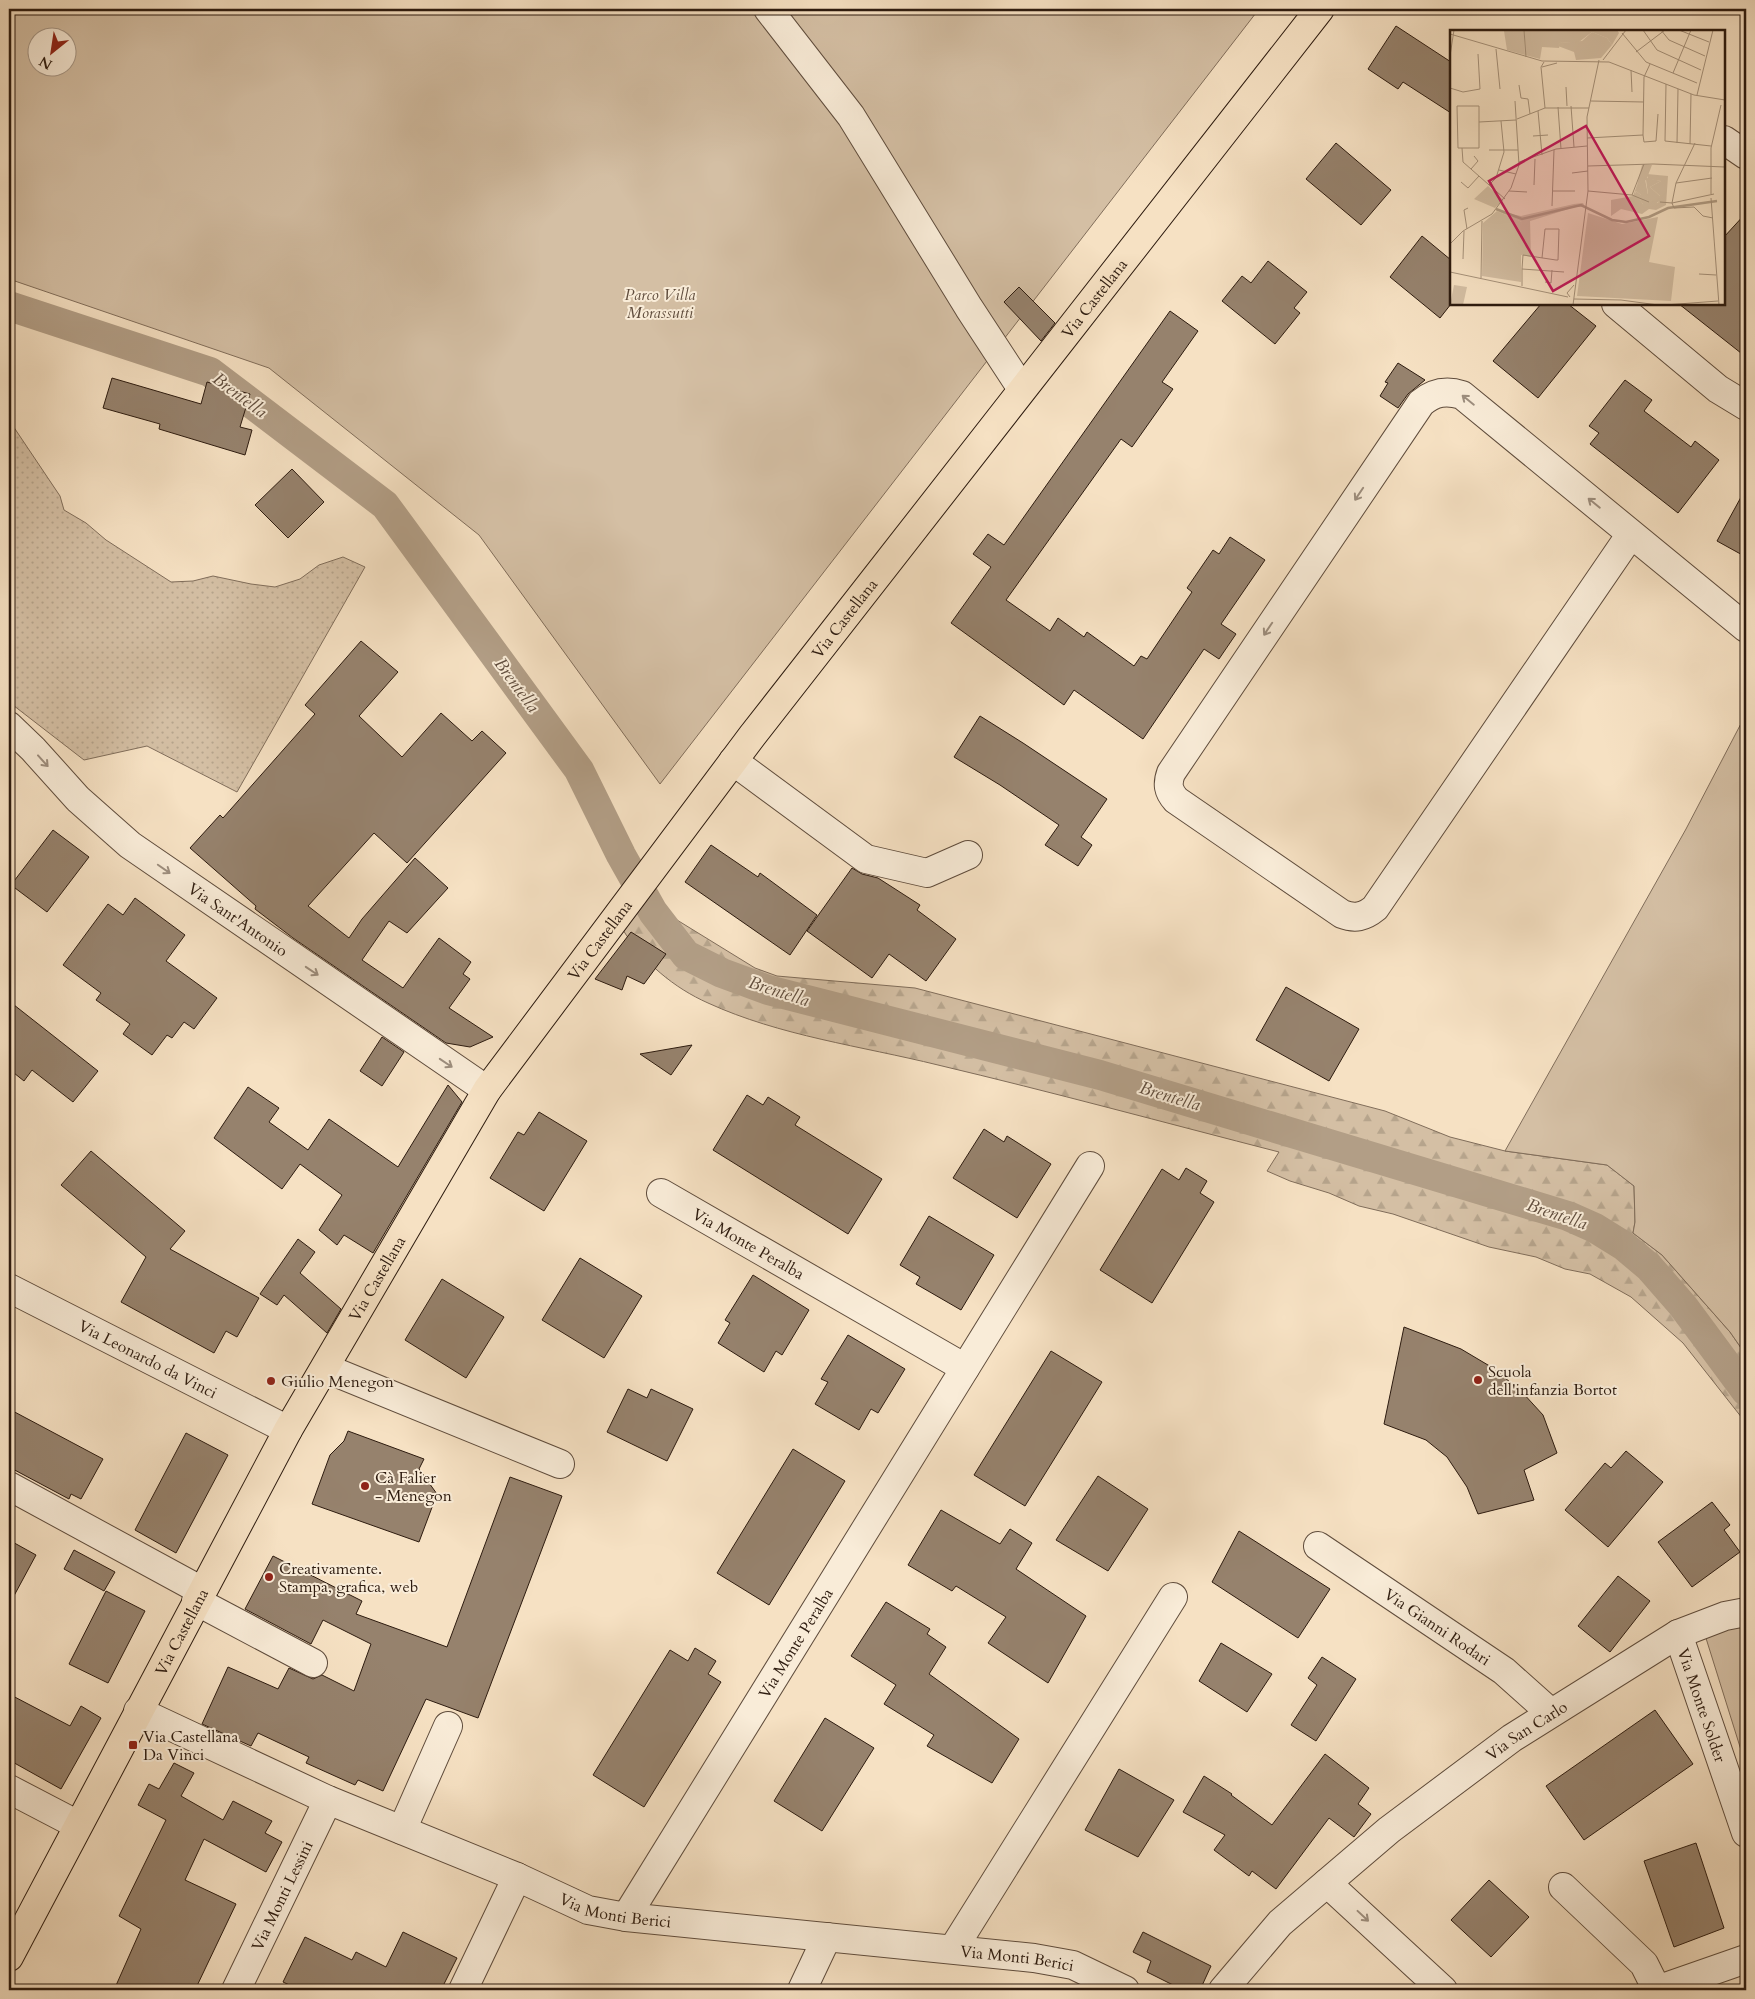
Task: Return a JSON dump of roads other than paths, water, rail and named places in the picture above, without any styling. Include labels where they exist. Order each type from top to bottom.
[{"type":"main road","name":"Via Castellana","points":[[9,1957],[288,1430],[486,1090],[733,761],[1320,9]]},
{"type":"street","points":[[768,9],[851,116],[969,308],[1022,389]]},
{"type":"street","points":[[1725,141],[1746,155]]},
{"type":"street","points":[[1617,305],[1718,389],[1746,406]]},
{"type":"street","points":[[1631,534],[1375,908],[1368,914],[1359,917],[1350,917],[1342,914],[1171,795],[1168,788],[1171,772],[1421,402],[1428,397],[1445,392],[1462,395],[1746,628]]},
{"type":"street","name":"Via Sant'Antonio","points":[[9,726],[33,749],[78,799],[130,845],[200,895],[486,1090]]},
{"type":"street","points":[[733,761],[866,859],[927,873],[968,855]]},
{"type":"street","name":"Via Monte Peralba","points":[[626,1917],[1090,1166]]},
{"type":"street","name":"Via Monte Peralba","points":[[661,1193],[966,1368]]},
{"type":"street","name":"Via Leonardo da Vinci","points":[[9,1288],[288,1430]]},
{"type":"street","points":[[325,1368],[560,1464]]},
{"type":"street","points":[[9,1486],[313,1663]]},
{"type":"street","name":"Via Gianni Rodari","points":[[1318,1546],[1504,1671],[1552,1713]]},
{"type":"street","points":[[953,1949],[1173,1597]]},
{"type":"street","name":"Via San Carlo","points":[[1223,1990],[1280,1923],[1390,1830],[1512,1738],[1678,1634],[1725,1616],[1746,1612]]},
{"type":"street","name":"Via Monte Solder","points":[[1678,1634],[1746,1833]]},
{"type":"street","name":"Via Monti Berici","points":[[138,1711],[328,1800],[518,1878],[588,1910],[626,1917],[1034,1958],[1073,1965],[1125,1990]]},
{"type":"street","points":[[402,1830],[448,1726]]},
{"type":"street","points":[[9,1789],[78,1825]]},
{"type":"street","name":"Via Monti Lessini","points":[[236,1990],[328,1800]]},
{"type":"street","points":[[463,1990],[518,1878]]},
{"type":"street","points":[[1327,1883],[1442,1990]]},
{"type":"street","points":[[1563,1887],[1644,1964],[1657,1990],[1746,1959]]},
{"type":"street","points":[[802,1990],[826,1937]]},
{"type":"waterway","name":"Brentella","points":[[9,306],[210,372],[385,505],[579,770],[621,855],[653,912],[686,955],[722,973],[768,990],[1100,1075],[1568,1216],[1595,1228],[1624,1246],[1649,1267],[1683,1306],[1746,1391]]},
{"type":"place","name":"Scuola dell'infanzia Bortot","points":[[1478,1380]]},
{"type":"place","name":"Giulio Menegon","points":[[271,1381]]},
{"type":"place","name":"Cà Falier - Menegon","points":[[365,1486]]},
{"type":"place","name":"Creativamente. Stampa, grafica, web","points":[[269,1577]]},
{"type":"place","name":"Via Castellana Da Vinci","points":[[133,1745]]},
{"type":"park label","name":"Parco Villa Morassutti","points":[[660,303]]}]
